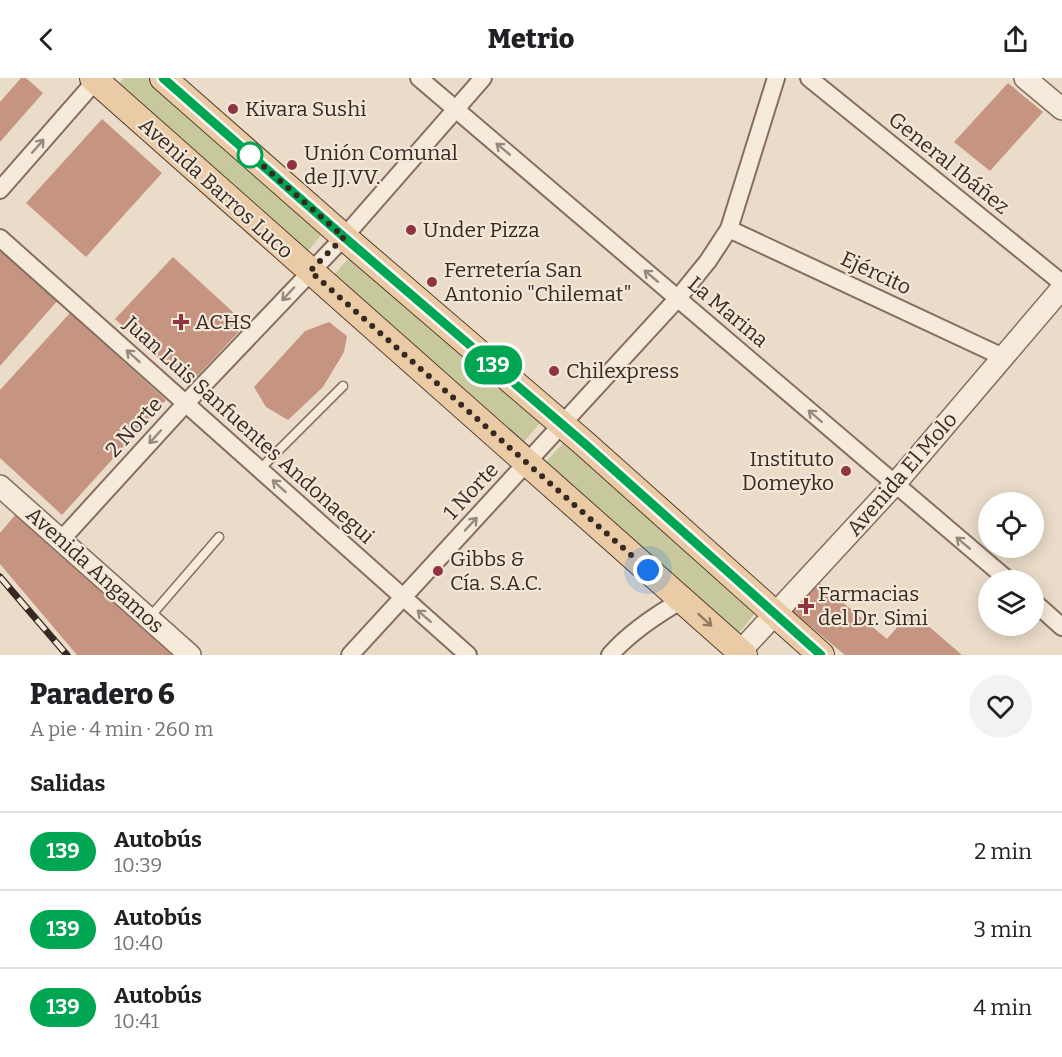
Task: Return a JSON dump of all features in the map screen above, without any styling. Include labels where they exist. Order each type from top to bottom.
[{"type":"main road","points":[[163,78],[562,425],[821,655]]},
{"type":"main road","name":"Avenida Barros Luco","points":[[95,79],[741,654]]},
{"type":"street","name":"La Marina","points":[[419,78],[996,570]]},
{"type":"street","name":"2 Norte","points":[[61,540],[186,403],[344,237],[483,78]]},
{"type":"street","name":"1 Norte","points":[[350,655],[678,298],[708,261],[729,229],[776,78]]},
{"type":"street","name":"General Ibáñez","points":[[808,78],[1062,283]]},
{"type":"street","points":[[1026,78],[1062,109]]},
{"type":"street","points":[[0,190],[95,79]]},
{"type":"street","name":"Ejército","points":[[729,229],[1003,357]]},
{"type":"street","name":"Juan Luis Sanfuentes Andonaegui","points":[[0,238],[468,655]]},
{"type":"street","name":"Avenida El Molo","points":[[741,654],[895,484],[1062,288]]},
{"type":"street","name":"Avenida Angamos","points":[[0,486],[190,655]]},
{"type":"street","points":[[610,655],[645,623],[682,600]]},
{"type":"street","points":[[1044,611],[1062,627]]},
{"type":"lane","points":[[260,469],[343,386]]},
{"type":"lane","points":[[148,618],[219,537]]},
{"type":"green space","points":[[124,78],[149,78],[325,231],[307,252],[117,86]]},
{"type":"green space","points":[[350,257],[540,423],[522,444],[332,277]]},
{"type":"green space","points":[[566,440],[758,610],[737,635],[544,464]]},
{"type":"building","points":[[21,78],[26,78],[43,93],[0,142],[0,102]]},
{"type":"building","points":[[1008,83],[1043,112],[990,171],[954,142]]},
{"type":"building","points":[[102,119],[162,173],[86,257],[26,203]]},
{"type":"building","points":[[0,249],[58,300],[0,366]]},
{"type":"building","name":"ACHS","points":[[173,257],[246,324],[188,386],[115,319]]},
{"type":"building","points":[[70,313],[166,400],[62,515],[0,458],[0,390]]},
{"type":"building","points":[[329,322],[347,336],[344,352],[323,387],[288,420],[266,407],[254,387],[305,331]]},
{"type":"building","points":[[16,514],[179,655],[77,655],[0,564],[0,533]]},
{"type":"building","points":[[818,582],[887,639],[911,611],[962,655],[845,655],[793,612]]},
{"type":"railway","points":[[0,577],[67,655]]},
{"type":"bus line","name":"139","points":[[163,78],[585,444],[821,655]]},
{"type":"place","name":"Kivara Sushi","points":[[233,109]]},
{"type":"place","name":"Unión Comunal de JJ.VV.","points":[[292,165]]},
{"type":"place","name":"Under Pizza","points":[[411,230]]},
{"type":"place","name":"Ferretería San Antonio \"Chilemat\"","points":[[432,282]]},
{"type":"place","name":"ACHS","points":[[181,322]]},
{"type":"place","name":"Chilexpress","points":[[554,371]]},
{"type":"place","name":"Instituto Domeyko","points":[[846,471]]},
{"type":"place","name":"Gibbs & Cía. S.A.C.","points":[[438,571]]},
{"type":"place","name":"Farmacias del Dr. Simi","points":[[806,606]]},
{"type":"route","points":[[250,155],[245,150],[344,237],[310,271],[648,570]]}]
